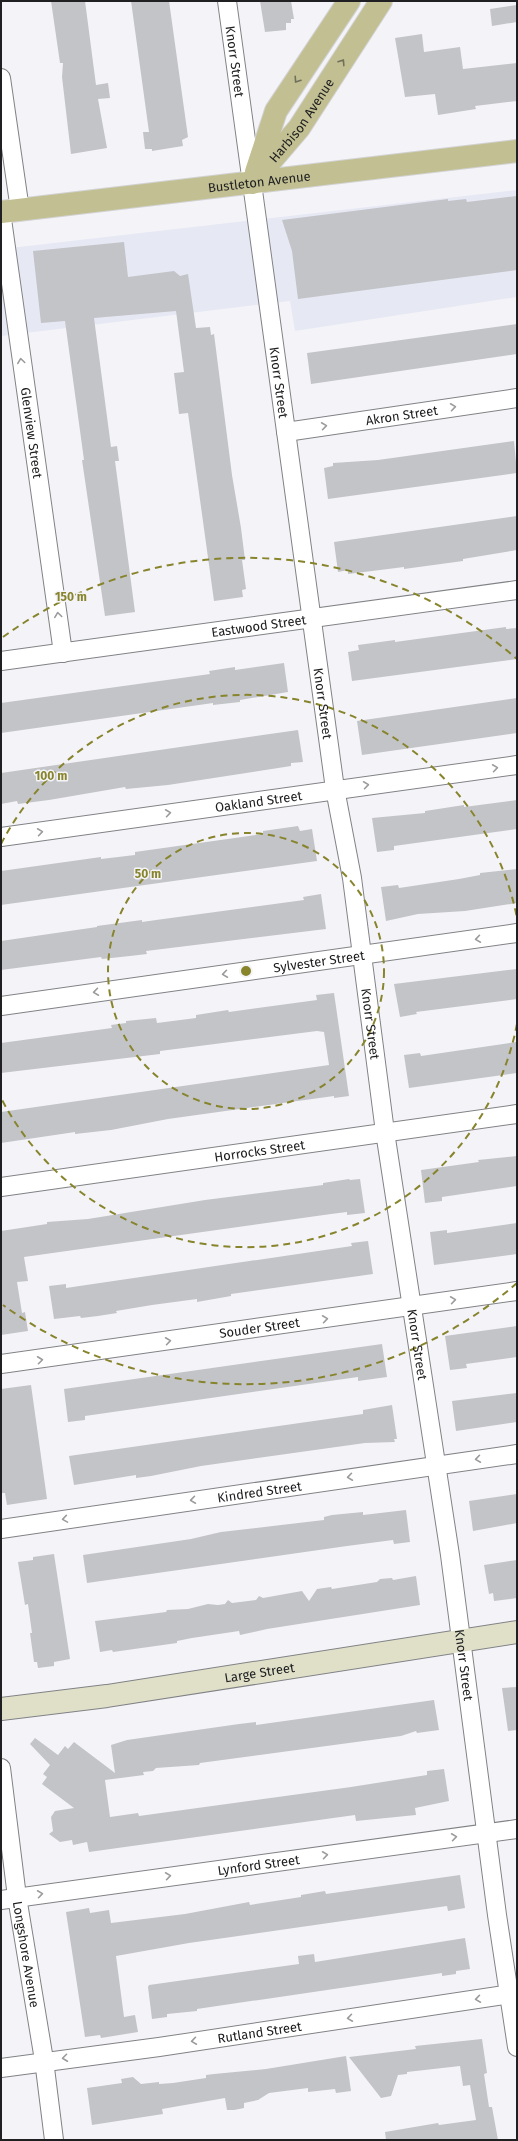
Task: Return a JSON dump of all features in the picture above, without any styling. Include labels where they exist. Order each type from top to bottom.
[{"type":"main road","name":"Harbison Avenue","points":[[252,183],[276,111],[349,1]]},
{"type":"main road","name":"Harbison Avenue","points":[[252,183],[299,128],[381,1]]},
{"type":"main road","name":"Bustleton Avenue","points":[[7,211],[517,151]]},
{"type":"street","name":"Knorr Street","points":[[227,1],[313,618],[335,789],[352,878],[360,955],[410,1307],[450,1555],[497,1915],[514,1994],[517,2047]]},
{"type":"street","name":"Glenview Street","points":[[1,78],[7,211],[63,653]]},
{"type":"street","name":"Akron Street","points":[[286,432],[517,398]]},
{"type":"street","name":"Eastwood Street","points":[[1,661],[517,590]]},
{"type":"street","name":"Oakland Street","points":[[1,837],[335,789],[517,765]]},
{"type":"street","name":"Sylvester Street","points":[[1,1006],[517,933]]},
{"type":"street","name":"Horrocks Street","points":[[1,1187],[517,1114]]},
{"type":"street","name":"Souder Street","points":[[1,1364],[517,1291]]},
{"type":"street","name":"Kindred Street","points":[[1,1529],[436,1464],[517,1454]]},
{"type":"street","name":"Large Street","points":[[1,1709],[107,1696],[517,1632]]},
{"type":"street","name":"Longshore Avenue","points":[[1,1768],[9,1899],[44,2060],[54,2140]]},
{"type":"street","name":"Lynford Street","points":[[9,1899],[517,1829]]},
{"type":"street","name":"Rutland Street","points":[[1,2068],[44,2060],[166,2046],[514,1994]]},
{"type":"shaded area","points":[[517,190],[517,297],[295,331],[290,301],[1,336],[1,249]]},
{"type":"building","points":[[51,1],[85,1],[96,85],[108,83],[110,98],[98,99],[107,148],[71,154],[62,77],[63,63],[60,63]]},
{"type":"building","points":[[131,1],[169,1],[188,137],[182,140],[183,146],[152,151],[152,149],[145,149],[143,132],[149,132]]},
{"type":"building","points":[[260,1],[291,1],[294,19],[291,19],[291,23],[286,23],[286,30],[265,32]]},
{"type":"building","points":[[517,5],[517,22],[492,26],[490,9]]},
{"type":"building","points":[[422,34],[424,52],[460,47],[463,69],[517,63],[517,101],[475,106],[476,109],[438,115],[435,94],[405,97],[395,38]]},
{"type":"building","points":[[517,196],[517,270],[298,299],[292,251],[282,220],[448,199],[448,201],[466,199],[467,202]]},
{"type":"building","points":[[124,242],[128,277],[174,271],[180,276],[188,274],[196,328],[210,327],[211,335],[214,334],[232,475],[241,528],[245,560],[242,560],[246,589],[242,590],[243,597],[214,601],[188,413],[179,414],[174,373],[184,372],[176,311],[94,318],[111,447],[117,446],[119,461],[115,461],[135,612],[105,616],[82,460],[84,460],[65,321],[41,323],[33,251]]},
{"type":"building","points":[[517,324],[517,354],[311,384],[307,353]]},
{"type":"building","points":[[514,441],[517,473],[328,499],[324,468],[333,466],[333,463],[378,460]]},
{"type":"building","points":[[517,516],[517,550],[463,559],[463,561],[404,569],[404,567],[348,574],[348,570],[338,572],[334,542]]},
{"type":"building","points":[[506,627],[506,629],[517,628],[517,659],[352,681],[348,652],[359,650],[358,645],[395,640],[395,642]]},
{"type":"building","points":[[284,663],[288,692],[240,700],[240,702],[213,705],[213,703],[1,733],[1,703],[210,674],[209,671],[235,667],[235,670]]},
{"type":"building","points":[[517,698],[517,733],[362,755],[357,721]]},
{"type":"building","points":[[298,730],[303,762],[291,763],[291,766],[168,785],[126,789],[125,787],[49,800],[18,804],[17,801],[1,804],[1,773]]},
{"type":"building","points":[[517,800],[517,829],[394,846],[394,850],[377,852],[372,818],[425,813],[425,811],[464,805],[464,807]]},
{"type":"building","points":[[298,826],[300,831],[312,829],[317,861],[1,905],[1,871],[101,857],[101,859],[135,855],[135,852],[263,834],[263,831]]},
{"type":"building","points":[[517,869],[517,903],[465,911],[418,914],[386,921],[381,887],[398,885],[399,888],[459,879],[480,875],[480,873]]},
{"type":"building","points":[[321,894],[326,929],[146,951],[147,954],[102,959],[101,957],[1,970],[1,941],[97,926],[142,920],[142,922],[304,900],[303,897]]},
{"type":"building","points":[[517,969],[517,999],[416,1012],[417,1014],[400,1017],[394,984]]},
{"type":"building","points":[[334,993],[349,1096],[334,1098],[334,1096],[168,1119],[111,1130],[75,1134],[75,1132],[1,1143],[1,1112],[329,1065],[324,1032],[317,1031],[160,1051],[160,1054],[1,1073],[1,1043],[112,1028],[111,1025],[126,1023],[126,1021],[156,1018],[157,1023],[196,1018],[196,1015],[228,1010],[229,1012],[317,1000],[316,995]]},
{"type":"building","points":[[516,1042],[517,1073],[409,1088],[404,1055],[420,1053],[421,1056]]},
{"type":"building","points":[[517,1156],[517,1186],[442,1197],[442,1201],[425,1203],[421,1170],[479,1162],[478,1160]]},
{"type":"building","points":[[360,1179],[365,1213],[347,1215],[347,1212],[331,1214],[24,1257],[28,1281],[17,1282],[22,1313],[25,1312],[28,1331],[1,1335],[1,1231],[47,1224],[47,1222],[88,1219],[205,1200],[323,1185],[323,1183]]},
{"type":"building","points":[[517,1223],[517,1254],[434,1265],[430,1232],[447,1230],[447,1233]]},
{"type":"building","points":[[368,1241],[373,1274],[231,1294],[231,1296],[197,1302],[197,1299],[152,1305],[116,1311],[117,1313],[98,1316],[81,1318],[80,1316],[54,1319],[49,1286],[66,1284],[66,1288],[352,1246],[351,1243]]},
{"type":"building","points":[[517,1326],[517,1357],[466,1364],[467,1368],[450,1370],[445,1336]]},
{"type":"building","points":[[382,1344],[387,1377],[358,1381],[358,1377],[85,1416],[85,1420],[68,1422],[64,1389]]},
{"type":"building","points":[[31,1385],[47,1499],[7,1505],[5,1493],[1,1493],[1,1389]]},
{"type":"building","points":[[517,1393],[517,1422],[456,1431],[452,1401]]},
{"type":"building","points":[[392,1405],[397,1439],[394,1439],[395,1442],[365,1443],[201,1466],[151,1476],[136,1478],[136,1475],[74,1485],[69,1456],[363,1414],[363,1410]]},
{"type":"building","points":[[517,1494],[517,1523],[473,1531],[469,1501]]},
{"type":"building","points":[[406,1510],[410,1542],[394,1544],[393,1540],[87,1583],[83,1555],[191,1539],[221,1532],[324,1520],[324,1517],[332,1515],[363,1512],[363,1515]]},
{"type":"building","points":[[54,1554],[70,1659],[54,1662],[54,1666],[38,1668],[37,1662],[34,1662],[28,1604],[25,1605],[18,1562],[33,1560],[33,1557]]},
{"type":"building","points":[[517,1560],[517,1598],[494,1601],[493,1593],[489,1594],[484,1565]]},
{"type":"building","points":[[416,1576],[420,1605],[267,1629],[240,1635],[239,1631],[192,1638],[177,1641],[177,1643],[113,1652],[112,1650],[100,1652],[95,1621],[166,1612],[167,1610],[188,1609],[208,1604],[225,1604],[228,1600],[232,1603],[256,1600],[259,1596],[263,1598],[302,1591],[309,1601],[317,1589],[331,1587],[332,1589],[377,1582],[380,1579],[392,1578],[393,1580]]},
{"type":"building","points":[[517,1687],[517,1730],[508,1731],[502,1688]]},
{"type":"building","points":[[434,1700],[439,1730],[417,1733],[416,1731],[401,1736],[200,1763],[199,1765],[156,1768],[153,1771],[143,1772],[144,1775],[105,1780],[110,1817],[138,1813],[139,1816],[351,1787],[427,1775],[427,1771],[444,1769],[449,1801],[415,1808],[416,1815],[356,1821],[355,1815],[89,1852],[87,1842],[73,1845],[72,1840],[60,1842],[49,1834],[53,1831],[51,1817],[55,1811],[74,1808],[42,1784],[47,1777],[43,1774],[50,1765],[30,1744],[35,1738],[58,1755],[65,1746],[68,1749],[74,1742],[115,1773],[111,1745],[127,1740],[256,1722],[256,1725]]},
{"type":"building","points":[[460,1875],[465,1908],[448,1911],[447,1906],[189,1943],[116,1956],[124,2017],[135,2015],[138,2032],[101,2038],[100,2035],[85,2037],[66,1912],[89,1908],[90,1913],[109,1910],[111,1923],[185,1914],[249,1902],[250,1905],[301,1897],[301,1895],[325,1891],[326,1894]]},
{"type":"building","points":[[465,1938],[470,1969],[456,1971],[456,1974],[442,1976],[442,1973],[197,2009],[197,2011],[167,2014],[167,2017],[152,2019],[149,1985],[299,1964],[298,1956],[314,1954],[315,1962]]},
{"type":"building","points":[[482,2039],[487,2073],[484,2074],[489,2107],[492,2107],[498,2140],[386,2140],[385,2132],[438,2123],[439,2125],[476,2120],[470,2085],[463,2086],[460,2066],[407,2072],[407,2074],[398,2075],[391,2096],[381,2098],[349,2057],[416,2049],[415,2046]]},
{"type":"building","points":[[346,2056],[351,2091],[336,2093],[335,2089],[308,2092],[308,2088],[269,2093],[258,2100],[244,2103],[244,2108],[234,2110],[227,2110],[225,2098],[162,2109],[163,2114],[92,2125],[87,2088],[122,2083],[121,2079],[133,2077],[141,2084],[159,2082],[159,2084],[173,2083],[206,2078],[206,2075],[266,2069]]}]
